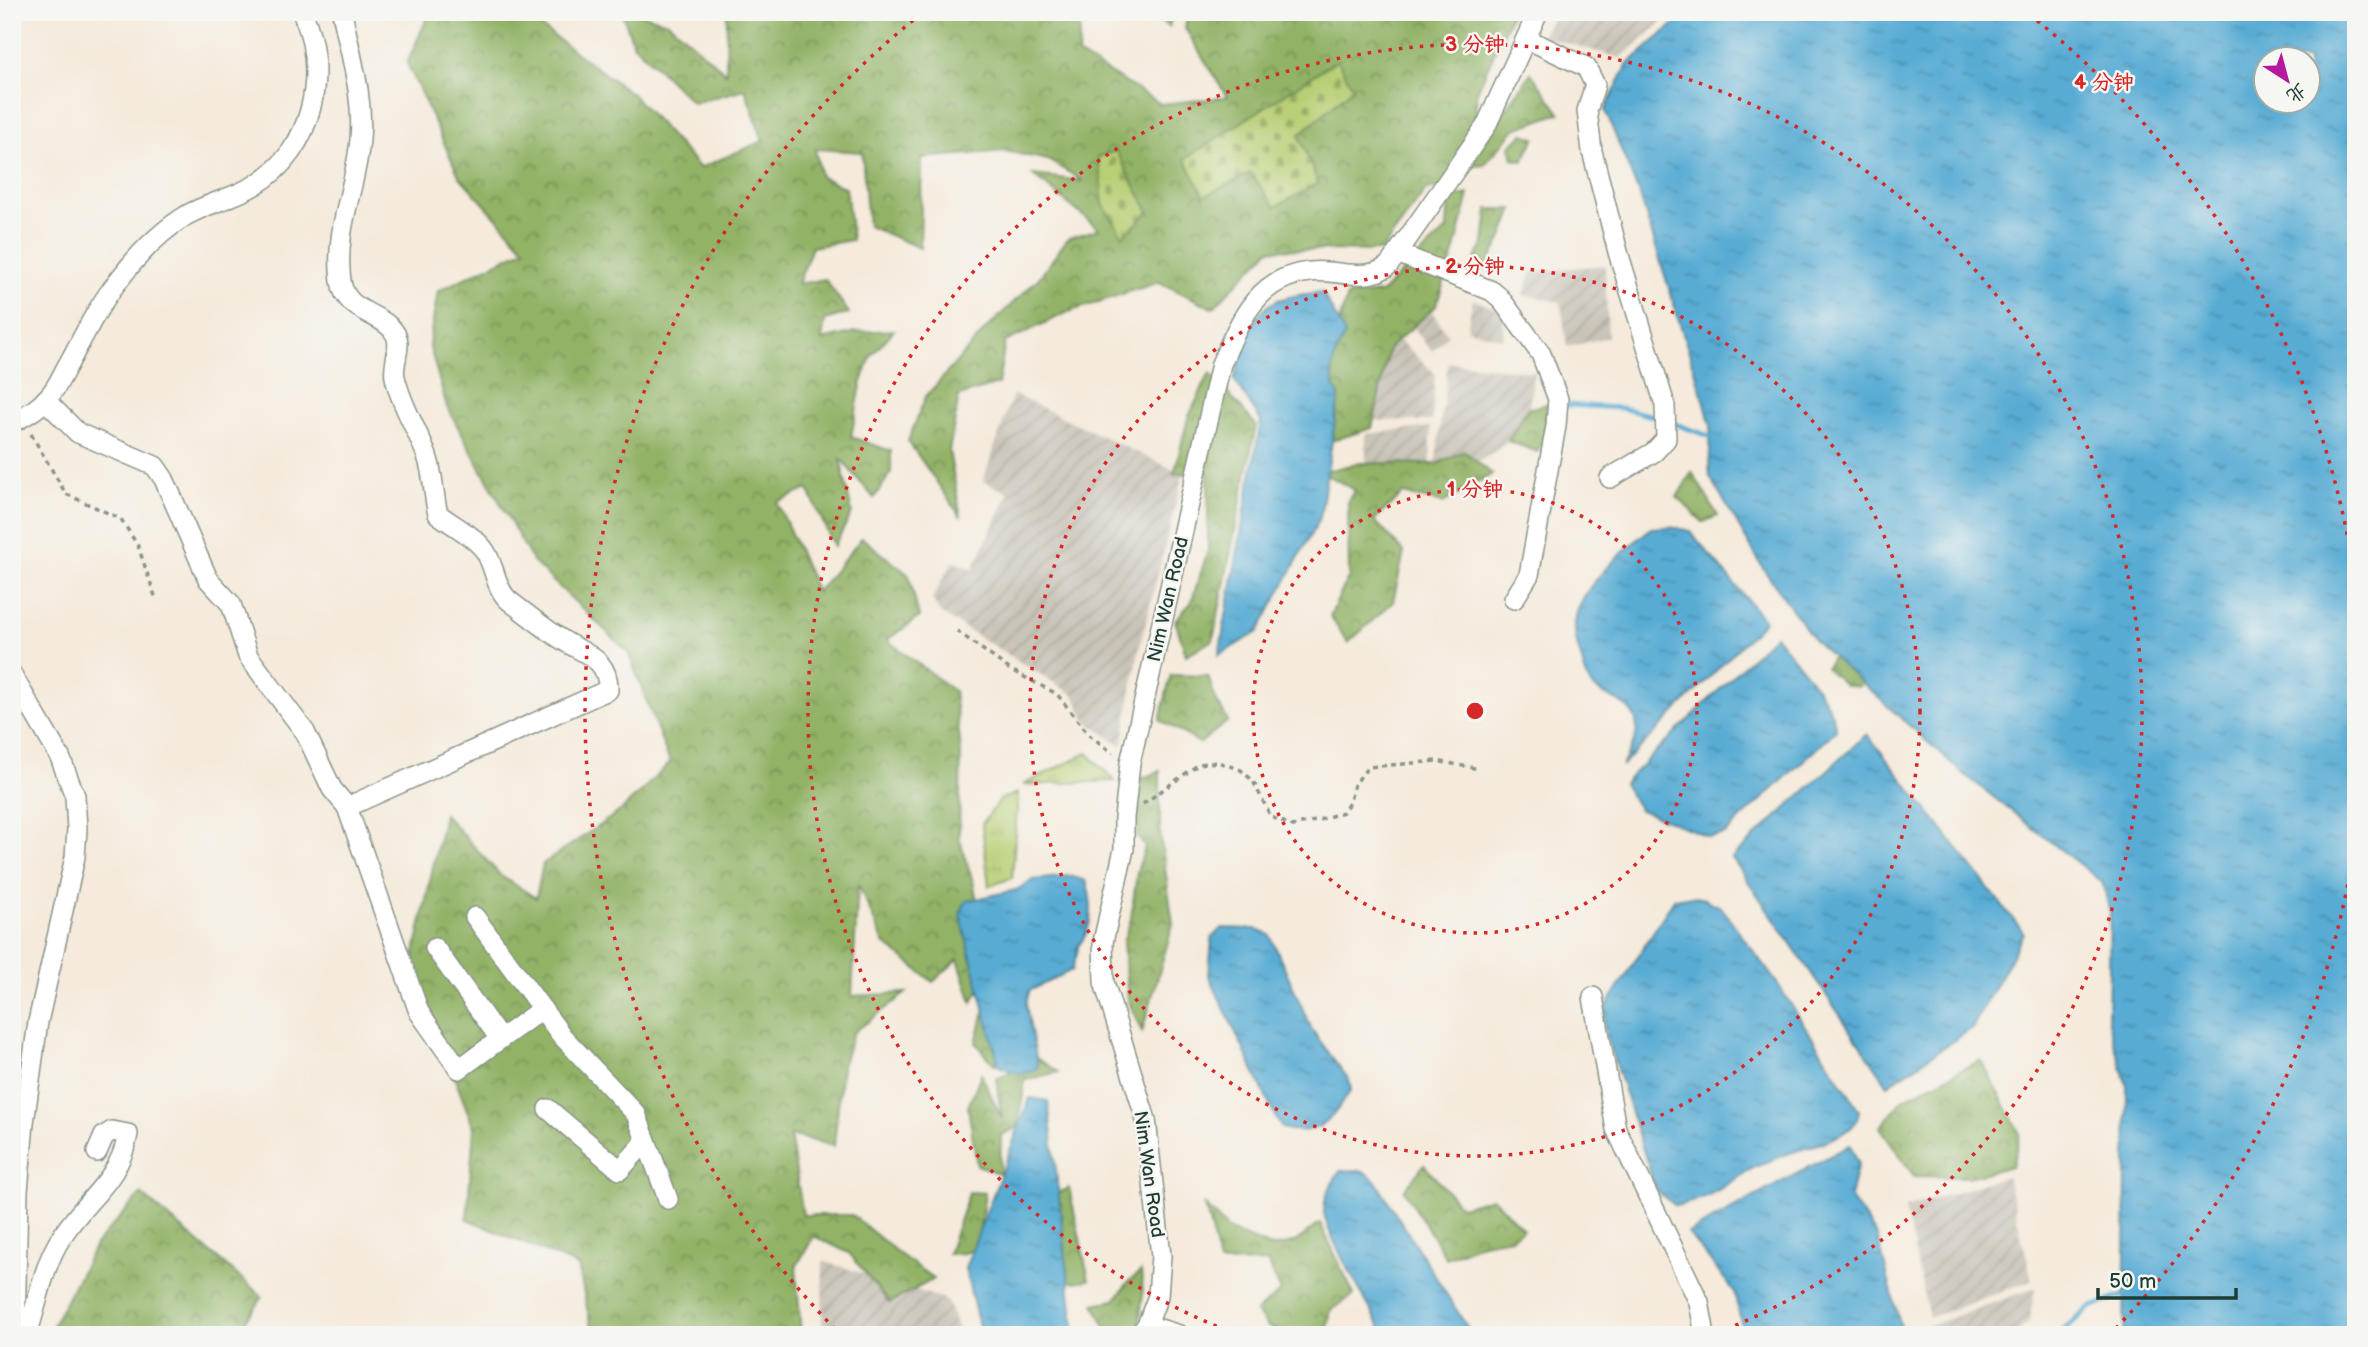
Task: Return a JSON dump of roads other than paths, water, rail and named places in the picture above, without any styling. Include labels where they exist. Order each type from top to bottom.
[{"type":"street","points":[[17,425],[51,394],[104,301],[144,252],[188,215],[256,184],[276,169],[294,148],[315,93],[316,61],[310,31],[302,12]]},
{"type":"street","name":"Nim Wan Road","points":[[1143,1330],[1158,1296],[1161,1256],[1146,1120],[1104,982],[1103,942],[1124,849],[1124,818],[1130,763],[1220,364],[1242,318],[1256,299],[1283,277],[1311,271],[1362,275],[1380,273],[1389,265],[1486,126],[1538,12]]},
{"type":"street","points":[[341,14],[361,108],[360,141],[340,234],[341,284],[348,300],[390,327],[397,337],[394,374],[404,407],[427,457],[435,486],[438,514],[482,547],[507,600],[563,640],[586,651],[600,664],[609,678],[608,690],[347,807]]},
{"type":"street","points":[[1527,39],[1586,67],[1595,85],[1587,111],[1592,151],[1618,252],[1665,405],[1667,439],[1654,452],[1610,478]]},
{"type":"street","points":[[1398,253],[1492,291],[1500,298],[1541,354],[1558,399],[1556,426],[1529,575],[1514,599]]},
{"type":"street","points":[[45,400],[78,433],[155,466],[164,479],[208,579],[231,604],[248,656],[305,732],[332,789],[347,807],[419,1012],[458,1069],[542,1009]]},
{"type":"street","points":[[12,675],[60,757],[75,796],[77,829],[75,857],[38,1022],[24,1123],[18,1191],[15,1335]]},
{"type":"street","points":[[475,917],[562,1036],[636,1114],[668,1199]]},
{"type":"street","points":[[435,948],[500,1039]]},
{"type":"street","points":[[1593,997],[1616,1129],[1699,1302],[1705,1335]]},
{"type":"street","points":[[548,1109],[620,1170],[646,1141]]},
{"type":"street","points":[[24,1335],[30,1325],[51,1256],[61,1236],[115,1172],[125,1153],[128,1134],[113,1131],[104,1136],[97,1152]]},
{"type":"street","points":[[1143,1330],[1179,1335]]},
{"type":"water","points":[[1682,12],[2356,12],[2356,1335],[2124,1335],[2127,1086],[2108,1023],[2110,912],[2102,882],[1959,770],[1815,641],[1764,570],[1709,475],[1711,425],[1640,196],[1605,110],[1628,64],[1680,19]]},
{"type":"water","points":[[1322,292],[1345,334],[1332,372],[1339,396],[1320,518],[1258,632],[1219,655],[1261,421],[1234,379],[1248,333],[1267,306],[1278,300]]},
{"type":"water","points":[[1670,527],[1690,531],[1765,621],[1622,766],[1635,738],[1636,721],[1628,708],[1597,690],[1589,682],[1577,643],[1575,623],[1585,596],[1605,570],[1651,528]]},
{"type":"water","points":[[1775,635],[1820,693],[1828,706],[1836,730],[1725,834],[1710,837],[1640,810],[1623,784]]},
{"type":"water","points":[[1867,734],[2024,933],[1972,1028],[1888,1085],[1732,858]]},
{"type":"water","points":[[1070,876],[1086,881],[1091,906],[1087,931],[1078,946],[1072,970],[1029,991],[1026,1005],[1038,1067],[1028,1072],[1014,1072],[999,1066],[960,914],[966,901],[1016,890],[1033,880]]},
{"type":"water","points":[[1692,896],[1721,907],[1777,983],[1859,1110],[1854,1124],[1843,1133],[1761,1164],[1710,1194],[1676,1206],[1660,1194],[1654,1184],[1605,1032],[1604,1017],[1608,1004],[1674,899]]},
{"type":"water","points":[[1223,928],[1255,929],[1270,935],[1312,1030],[1349,1080],[1351,1090],[1331,1117],[1316,1128],[1282,1128],[1209,976],[1212,937]]},
{"type":"water","points":[[1030,1098],[1048,1101],[1075,1335],[981,1335],[965,1268]]},
{"type":"water","points":[[1850,1145],[1858,1163],[1850,1197],[1877,1236],[1903,1335],[1744,1335],[1734,1291],[1688,1233]]},
{"type":"water","points":[[1357,1170],[1375,1180],[1472,1335],[1385,1335],[1331,1235],[1324,1211],[1331,1185],[1340,1171]]},
{"type":"waterway","points":[[1568,405],[1621,408],[1661,418]]},
{"type":"waterway","points":[[1670,422],[1717,439]]},
{"type":"waterway","points":[[2057,1335],[2091,1307],[2131,1293]]}]
